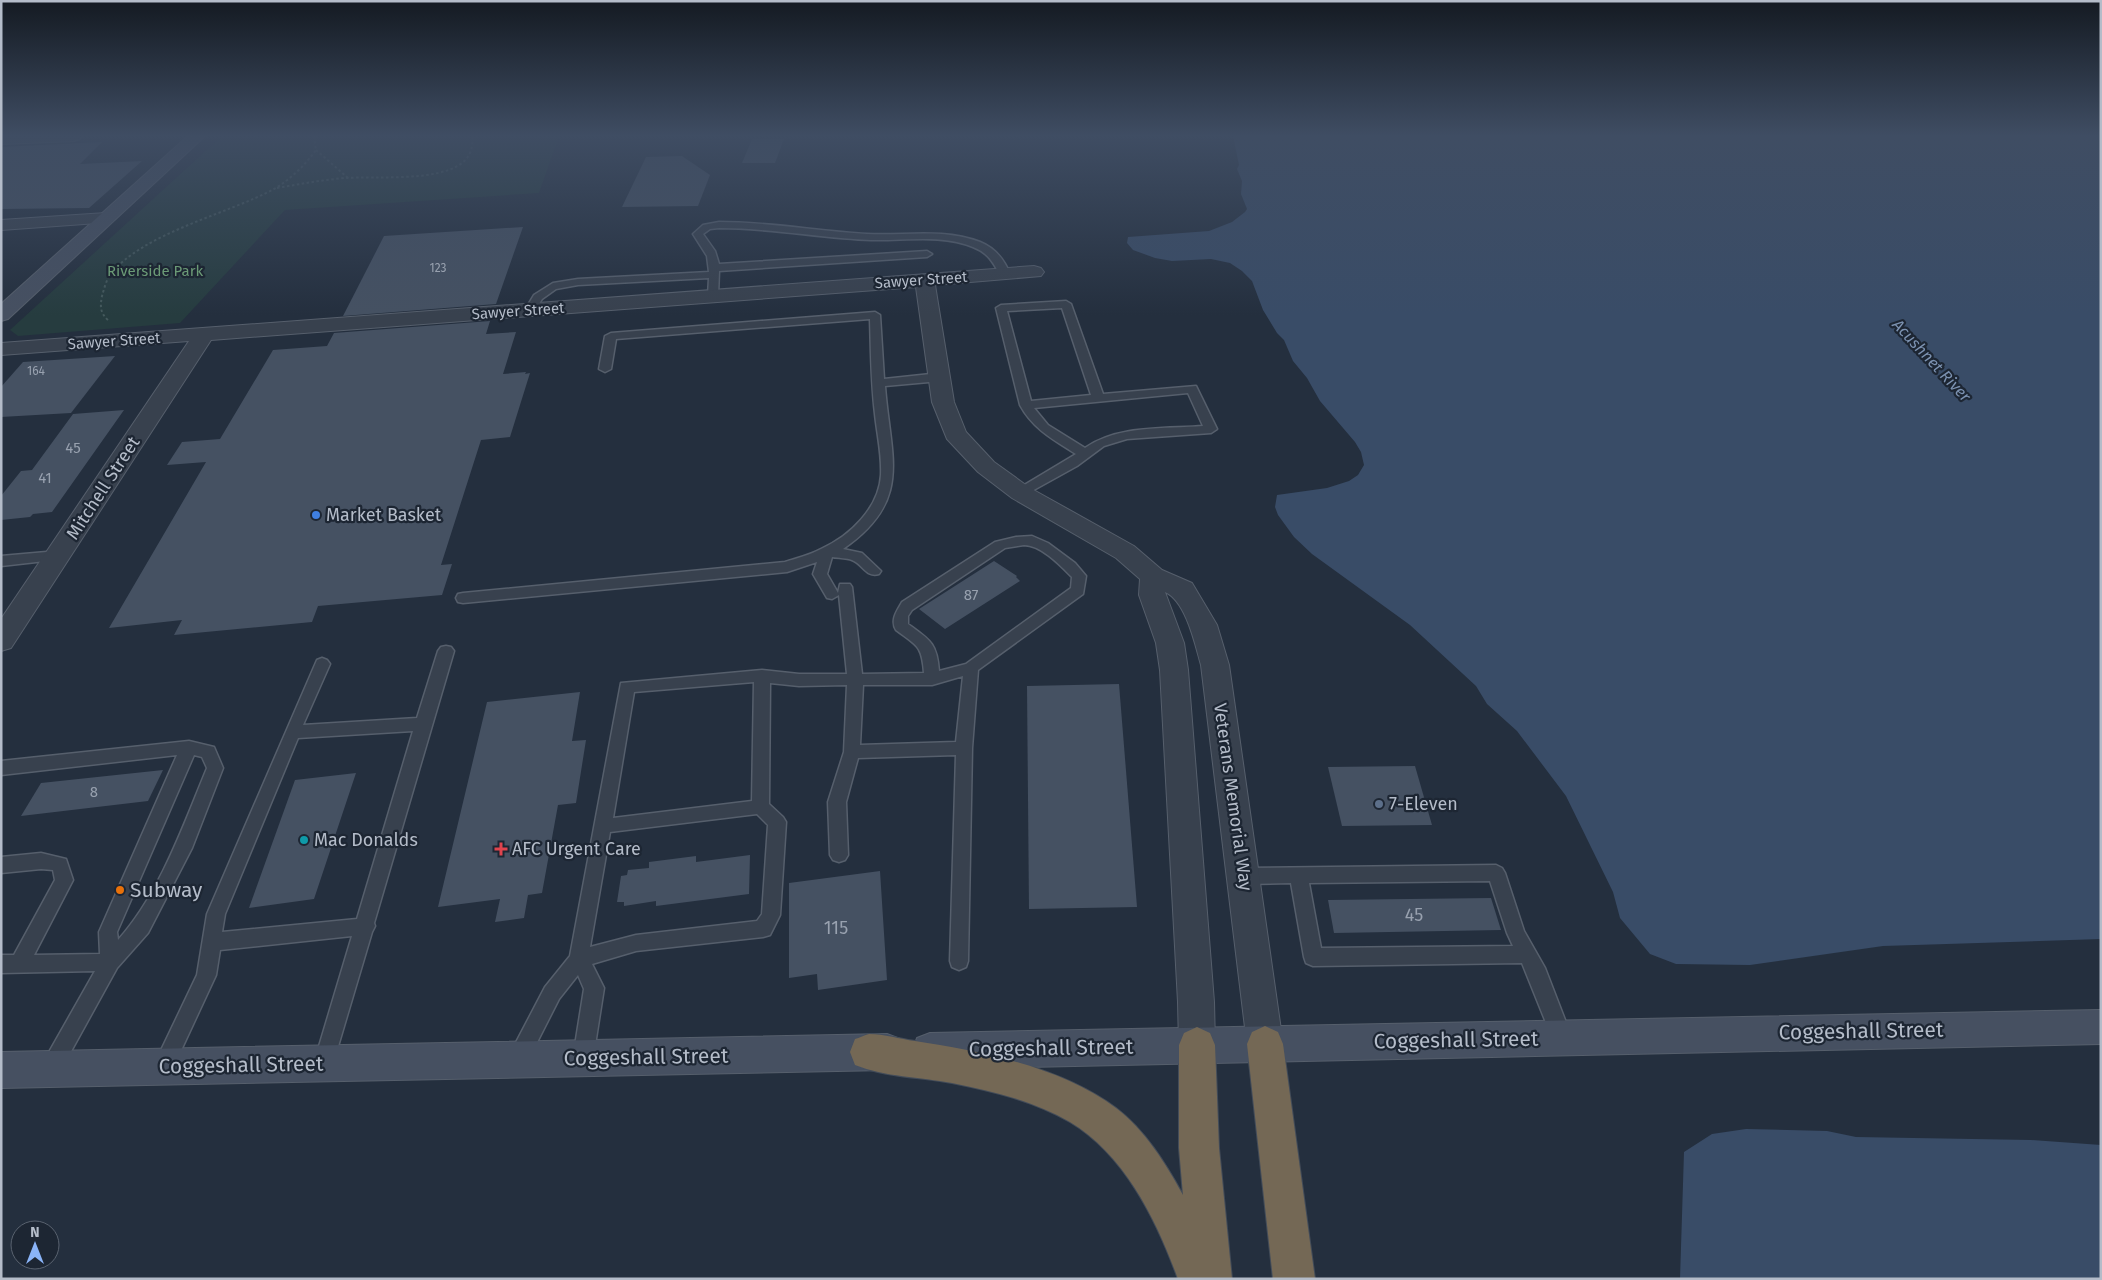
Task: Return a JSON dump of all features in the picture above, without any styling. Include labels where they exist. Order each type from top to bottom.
[{"type":"highway","points":[[1265,1044],[1294,1279]]},
{"type":"highway","points":[[1197,1045],[1199,1148],[1211,1279]]},
{"type":"highway","points":[[868,1052],[937,1063],[1002,1077],[1049,1093],[1084,1109],[1110,1129],[1150,1178],[1176,1223],[1199,1279]]},
{"type":"main road","points":[[1,315],[131,196]]},
{"type":"main road","name":"Coggeshall Street","points":[[1,1070],[2101,1027]]},
{"type":"street","points":[[1,224],[106,218]]},
{"type":"street","name":"Sawyer Street","points":[[1,349],[1034,272]]},
{"type":"street","name":"Veterans Memorial Way","points":[[925,280],[944,402],[955,434],[986,467],[1021,493],[1125,552],[1153,576],[1183,589],[1194,607],[1210,644],[1215,665],[1265,1044]]},
{"type":"street","name":"Mitchell Street","points":[[1,641],[204,334]]},
{"type":"street","points":[[1153,576],[1152,595],[1170,643],[1178,711],[1197,1045]]},
{"type":"lane","points":[[713,296],[713,260],[710,250],[700,242],[698,234],[702,229],[711,226],[874,237],[957,238],[978,245],[993,253],[1002,264],[1005,274]]},
{"type":"lane","points":[[530,310],[538,297],[553,286],[578,282],[927,254]]},
{"type":"lane","points":[[1085,454],[1042,426],[1032,417],[1026,405],[1001,308],[1066,304],[1098,398]]},
{"type":"lane","points":[[463,598],[787,567],[827,552],[847,539],[862,525],[877,506],[886,486],[887,464],[878,383],[875,315],[611,336],[605,369]]},
{"type":"lane","points":[[878,383],[940,377]]},
{"type":"lane","points":[[1021,493],[1072,463],[1100,443],[1126,435],[1211,429],[1192,389],[1026,405]]},
{"type":"lane","points":[[518,1060],[552,993],[579,959],[627,687],[762,676],[799,680],[932,678],[971,668],[1078,590],[1079,576],[1070,565],[1033,542],[1015,541],[1000,545],[907,606],[901,616],[901,626],[924,644],[930,654],[932,678]]},
{"type":"lane","points":[[827,552],[857,556],[874,572]]},
{"type":"lane","points":[[827,552],[820,574],[832,594]]},
{"type":"lane","points":[[1,562],[58,556]]},
{"type":"lane","points":[[839,855],[838,802],[852,752],[855,679],[845,587]]},
{"type":"lane","points":[[324,1063],[446,651]]},
{"type":"lane","points":[[163,1067],[206,975],[216,914],[322,664]]},
{"type":"lane","points":[[959,961],[964,748],[971,668]]},
{"type":"lane","points":[[579,959],[636,943],[763,929],[771,915],[776,822],[760,807],[762,676]]},
{"type":"lane","points":[[292,732],[424,724]]},
{"type":"lane","points":[[110,962],[108,932],[189,747]]},
{"type":"lane","points":[[1,768],[189,747],[208,752],[215,768],[183,848],[141,927],[110,962],[50,1069]]},
{"type":"lane","points":[[852,752],[964,748]]},
{"type":"lane","points":[[603,826],[760,807]]},
{"type":"lane","points":[[1,865],[41,860],[60,864],[64,880],[20,963]]},
{"type":"lane","points":[[1244,876],[1496,873],[1516,933],[1528,954],[1562,1038]]},
{"type":"lane","points":[[1299,875],[1313,957],[1528,954]]},
{"type":"lane","points":[[211,942],[366,926]]},
{"type":"lane","points":[[579,959],[594,988],[583,1058]]},
{"type":"lane","points":[[1,964],[110,962]]},
{"type":"path","points":[[112,324],[103,315],[100,302],[110,275],[120,265],[157,241],[258,196]]},
{"type":"green space","name":"Riverside Park","points":[[157,196],[498,196],[285,210],[180,323],[18,336],[10,330]]},
{"type":"water","name":"Acushnet River","points":[[1242,196],[2101,196],[2101,939],[1883,946],[1750,965],[1676,964],[1650,954],[1620,918],[1613,892],[1566,796],[1517,731],[1487,704],[1476,686],[1410,625],[1312,554],[1294,537],[1278,515],[1275,507],[1277,495],[1327,488],[1349,481],[1358,475],[1364,465],[1361,452],[1355,442],[1320,401],[1307,378],[1293,361],[1284,340],[1277,333],[1263,310],[1252,281],[1230,263],[1211,259],[1172,261],[1155,258],[1133,250],[1127,243],[1128,237],[1209,231],[1232,222],[1247,209]]},
{"type":"water","points":[[1746,1129],[1827,1131],[1856,1137],[2031,1140],[2101,1145],[2101,1279],[1680,1279],[1684,1152],[1712,1134]]},
{"type":"building","points":[[1,196],[103,196],[89,208],[1,209]]},
{"type":"building","points":[[627,196],[702,196],[698,206],[622,207]]},
{"type":"building","points":[[523,227],[496,304],[343,316],[384,236]]},
{"type":"building","name":"Market Basket","points":[[490,321],[486,334],[516,332],[503,374],[530,373],[510,437],[481,440],[441,565],[452,564],[442,595],[318,606],[312,622],[174,635],[182,620],[109,628],[206,462],[167,465],[182,442],[220,439],[273,350],[327,346],[334,333]]},
{"type":"building","points":[[115,356],[71,413],[1,417],[1,387],[23,362]]},
{"type":"building","points":[[124,410],[52,512],[33,514],[30,517],[1,520],[1,496],[21,471],[32,470],[73,414]]},
{"type":"building","points":[[994,561],[1017,576],[1020,581],[945,629],[919,609]]},
{"type":"building","points":[[1119,684],[1137,907],[1029,909],[1027,686]]},
{"type":"building","name":"AFC Urgent Care","points":[[580,692],[572,741],[586,740],[576,803],[558,805],[542,893],[528,895],[524,918],[495,922],[500,899],[438,907],[487,702]]},
{"type":"building","points":[[1415,766],[1432,825],[1342,826],[1328,767]]},
{"type":"building","points":[[163,770],[148,801],[21,816],[41,783]]},
{"type":"building","name":"Mac Donalds","points":[[356,773],[314,899],[249,908],[295,780]]},
{"type":"building","points":[[750,855],[749,894],[656,906],[656,901],[624,906],[624,902],[617,902],[621,876],[627,875],[628,870],[649,868],[649,862],[696,856],[696,862]]},
{"type":"building","points":[[880,871],[887,980],[818,990],[817,974],[789,978],[789,883]]},
{"type":"building","points":[[1491,898],[1501,930],[1334,933],[1328,900]]},
{"type":"place","name":"Market Basket","points":[[316,515]]},
{"type":"place","name":"7-Eleven","points":[[1379,804]]},
{"type":"place","name":"Mac Donalds","points":[[304,840]]},
{"type":"place","name":"AFC Urgent Care","points":[[501,849]]},
{"type":"place","name":"Subway","points":[[120,890]]}]
